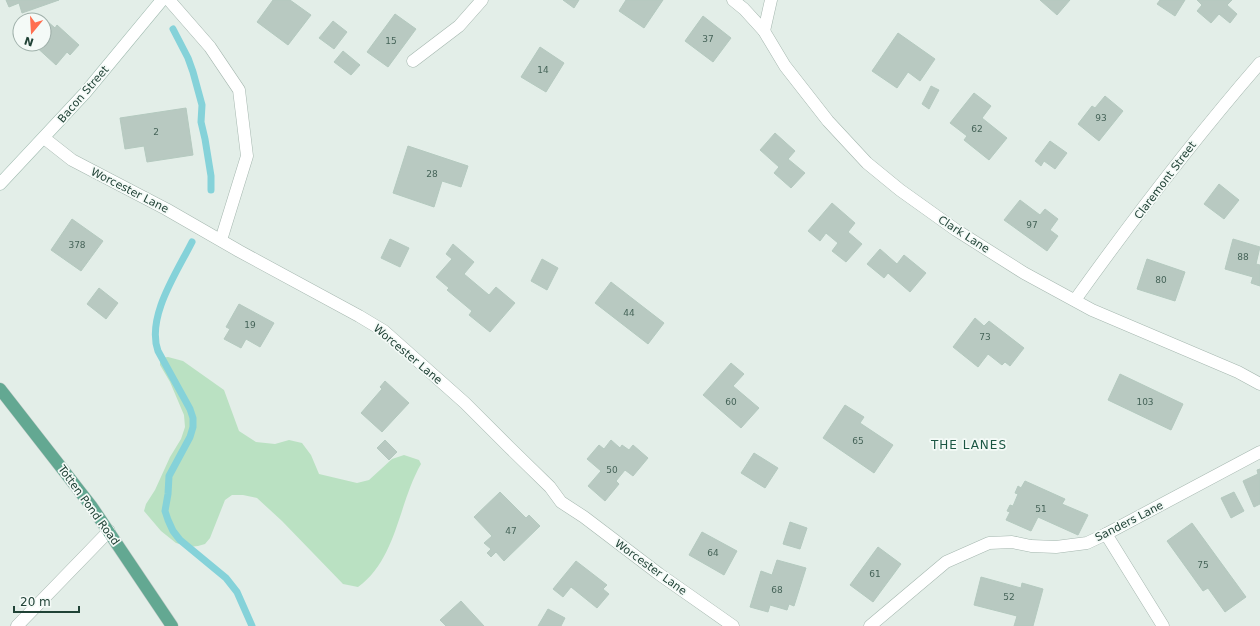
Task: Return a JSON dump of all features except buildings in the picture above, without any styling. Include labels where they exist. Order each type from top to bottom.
[{"type":"main road","name":"Totten Pond Road","points":[[0,389],[70,477],[109,531],[172,626]]},
{"type":"street","name":"Bacon Street","points":[[0,184],[5,175],[44,138],[85,93],[162,0]]},
{"type":"street","points":[[168,0],[210,47],[239,90],[247,156],[221,240]]},
{"type":"street","points":[[414,61],[458,26],[482,0]]},
{"type":"street","name":"Clark Lane","points":[[733,0],[744,9],[764,31],[785,66],[828,121],[867,163],[900,190],[956,230],[1024,273],[1092,310],[1238,372],[1260,384]]},
{"type":"street","points":[[764,31],[771,0]]},
{"type":"street","name":"Claremont Street","points":[[1075,300],[1209,122],[1260,63]]},
{"type":"street","name":"Worcester Lane","points":[[44,138],[72,160],[166,209],[293,282],[384,331],[465,403],[550,487],[561,502],[584,517],[659,574],[733,626]]},
{"type":"street","name":"Sanders Lane","points":[[870,626],[946,562],[989,543],[1012,542],[1031,546],[1056,547],[1087,543],[1260,452]]},
{"type":"street","points":[[18,626],[109,531]]},
{"type":"street","points":[[1106,534],[1163,626]]},
{"type":"green space","points":[[168,357],[183,361],[224,390],[239,431],[256,442],[275,444],[289,440],[302,443],[311,455],[319,474],[357,483],[369,480],[392,459],[404,455],[419,460],[421,464],[413,480],[389,546],[381,562],[371,575],[358,587],[343,584],[282,521],[257,498],[243,495],[232,495],[225,500],[210,538],[205,544],[198,546],[189,547],[176,543],[161,531],[144,511],[146,504],[155,490],[170,457],[181,439],[185,427],[184,415],[170,382],[160,365],[160,358]]},
{"type":"waterway","points":[[173,29],[188,58],[202,105],[201,122],[211,176],[211,190]]},
{"type":"waterway","points":[[192,242],[171,281],[156,324],[155,338],[158,351],[190,409],[193,418],[193,427],[190,437],[169,476],[165,511],[173,531],[180,540],[226,578],[237,592],[252,626]]},
{"type":"district","name":"THE LANES","points":[[969,445]]}]
